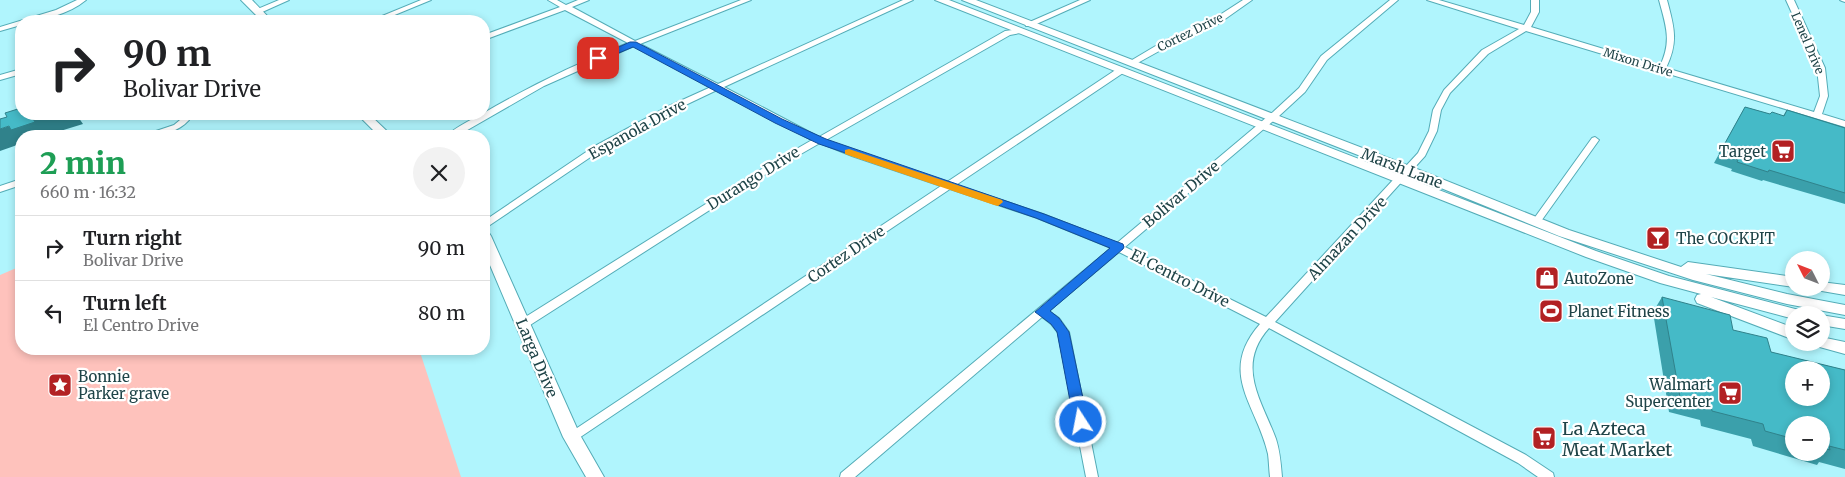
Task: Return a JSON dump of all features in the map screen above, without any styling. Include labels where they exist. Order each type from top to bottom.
[{"type":"main road","points":[[246,0],[261,15]]},
{"type":"main road","name":"Marsh Lane","points":[[942,0],[1399,181],[1533,226],[1698,277],[1743,289],[1845,310]]},
{"type":"main road","name":"Marsh Lane","points":[[967,0],[1408,170],[1644,273],[1705,292],[1785,312]]},
{"type":"main road","points":[[1017,30],[1029,24]]},
{"type":"main road","points":[[1120,71],[1131,63]]},
{"type":"main road","points":[[369,120],[380,130]]},
{"type":"main road","name":"Larga Drive","points":[[490,250],[572,437],[595,477]]},
{"type":"main road","points":[[1667,266],[1697,268],[1785,281]]},
{"type":"main road","points":[[1644,273],[1672,287],[1785,331]]},
{"type":"main road","points":[[1830,288],[1845,290]]},
{"type":"main road","points":[[1830,322],[1845,324]]},
{"type":"main road","points":[[1830,344],[1845,348]]},
{"type":"street","points":[[48,15],[59,12],[82,0]]},
{"type":"street","points":[[257,11],[286,0]]},
{"type":"street","points":[[389,15],[427,0]]},
{"type":"street","name":"El Centro Drive","points":[[552,0],[715,88],[817,139],[948,186],[1049,219],[1118,247],[1268,323],[1522,459],[1548,477]]},
{"type":"street","points":[[490,36],[585,0]]},
{"type":"street","points":[[490,113],[537,86],[633,44],[747,0]]},
{"type":"street","name":"Espanola Drive","points":[[490,221],[598,148],[672,108],[909,0]]},
{"type":"street","points":[[1029,24],[1086,0]]},
{"type":"street","name":"Cortez Drive","points":[[1131,63],[1167,43],[1215,22],[1248,0]]},
{"type":"street","name":"Bolivar Drive","points":[[848,476],[1302,90],[1317,67],[1334,49],[1394,0]]},
{"type":"street","name":"Mixon Drive","points":[[1431,0],[1845,124]]},
{"type":"street","points":[[1525,28],[1533,19],[1535,0]]},
{"type":"street","points":[[1662,69],[1671,53],[1673,45],[1673,36],[1663,0]]},
{"type":"street","name":"Lenel Drive","points":[[1790,0],[1821,68],[1824,96],[1817,116]]},
{"type":"street","points":[[0,29],[15,24]]},
{"type":"street","name":"Almazan Drive","points":[[1276,477],[1274,453],[1248,389],[1246,377],[1247,355],[1252,343],[1422,154],[1433,131],[1437,110],[1447,92],[1485,52],[1525,28]]},
{"type":"street","name":"Durango Drive","points":[[523,324],[817,139],[1008,33],[1017,30]]},
{"type":"street","name":"Cortez Drive","points":[[572,437],[1120,71]]},
{"type":"street","points":[[0,78],[15,73]]},
{"type":"street","points":[[166,130],[181,124],[185,120]]},
{"type":"street","points":[[461,130],[479,120]]},
{"type":"street","points":[[1533,226],[1595,140]]},
{"type":"street","points":[[0,189],[15,184]]},
{"type":"street","points":[[1041,312],[1055,321],[1063,332],[1092,477]]},
{"type":"shaded area","points":[[15,269],[15,355],[421,355],[461,477],[0,477],[0,275]]},
{"type":"building","name":"Target","points":[[1745,107],[1784,116],[1787,110],[1845,128],[1845,193],[1769,170],[1768,172],[1719,154]]},
{"type":"building","points":[[15,110],[15,120],[34,120],[35,122],[11,130],[9,126],[0,129],[0,119],[7,117],[5,113]]},
{"type":"building","name":"Walmart Supercenter","points":[[1662,297],[1730,315],[1733,330],[1767,338],[1771,352],[1808,361],[1785,361],[1785,406],[1830,406],[1830,366],[1845,370],[1845,450],[1830,446],[1830,416],[1785,416],[1785,437],[1765,431],[1763,424],[1712,411],[1711,405],[1680,397]]},
{"type":"slow traffic","points":[[849,152],[998,202]]},
{"type":"place","name":"Target","points":[[1783,151]]},
{"type":"place","name":"The COCKPIT","points":[[1658,238]]},
{"type":"place","name":"AutoZone","points":[[1547,278]]},
{"type":"place","name":"Planet Fitness","points":[[1551,311]]},
{"type":"place","name":"Bonnie Parker grave","points":[[60,385]]},
{"type":"place","name":"Walmart Supercenter","points":[[1730,393]]},
{"type":"place","name":"La Azteca Meat Market","points":[[1544,438]]},
{"type":"route","points":[[598,58],[633,44],[822,142],[1040,216],[1118,247],[1041,312],[1055,321],[1063,332],[1081,422]]}]
